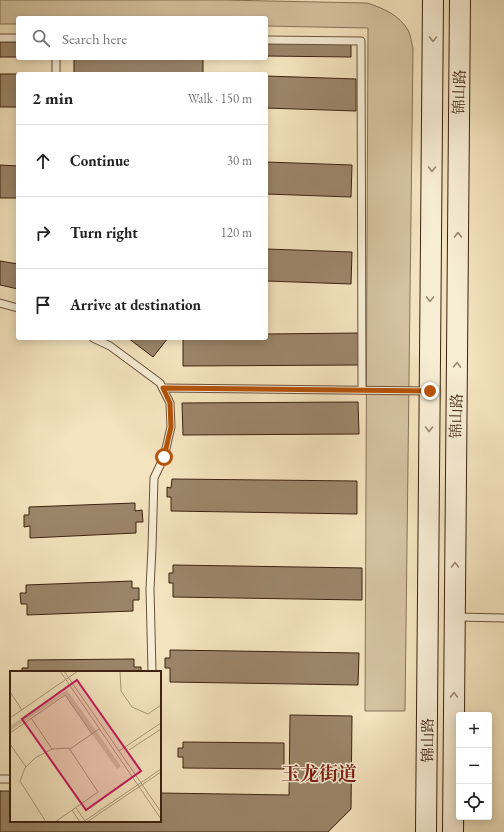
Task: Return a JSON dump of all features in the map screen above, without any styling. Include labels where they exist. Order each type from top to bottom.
[{"type":"street","name":"锦山路","points":[[426,832],[433,0]]},
{"type":"street","name":"锦山路","points":[[453,832],[460,0]]},
{"type":"lane","points":[[0,38],[16,38]]},
{"type":"lane","points":[[268,40],[361,41],[362,390]]},
{"type":"lane","points":[[56,60],[56,72]]},
{"type":"lane","points":[[0,303],[16,307]]},
{"type":"lane","points":[[98,340],[110,346],[160,383],[170,403],[171,427],[164,457],[154,478],[150,589],[152,671]]},
{"type":"lane","points":[[163,388],[430,391]]},
{"type":"lane","points":[[455,617],[504,618]]},
{"type":"lane","points":[[0,779],[10,780]]},
{"type":"shaded area","points":[[0,0],[222,0],[367,3],[379,7],[395,16],[408,30],[413,48],[405,711],[365,711],[368,28],[268,26],[268,16],[16,16],[16,24],[0,24]]},
{"type":"building","points":[[0,42],[16,42],[16,57],[0,57]]},
{"type":"building","points":[[268,42],[351,43],[351,57],[268,56]]},
{"type":"building","points":[[74,60],[203,60],[203,72],[74,72]]},
{"type":"building","points":[[0,74],[16,74],[16,107],[0,107]]},
{"type":"building","points":[[268,76],[356,79],[356,111],[268,108]]},
{"type":"building","points":[[268,162],[352,165],[351,197],[268,194]]},
{"type":"building","points":[[0,165],[16,166],[16,198],[0,198]]},
{"type":"building","points":[[268,249],[352,252],[351,284],[268,281]]},
{"type":"building","points":[[0,261],[16,264],[16,289],[0,285]]},
{"type":"building","points":[[359,333],[359,365],[183,366],[183,340],[268,340],[268,334]]},
{"type":"building","points":[[131,340],[166,340],[153,357]]},
{"type":"building","points":[[358,402],[359,434],[183,435],[182,403]]},
{"type":"building","points":[[172,479],[357,481],[357,514],[171,511],[171,497],[167,497],[167,487],[171,488]]},
{"type":"building","points":[[135,503],[135,511],[142,510],[143,522],[136,522],[136,533],[30,538],[30,526],[24,527],[24,515],[29,515],[29,507]]},
{"type":"building","points":[[173,565],[362,568],[362,600],[173,597],[173,583],[169,583],[169,573],[173,573]]},
{"type":"building","points":[[132,581],[132,588],[139,588],[139,600],[133,600],[133,611],[27,615],[27,604],[21,604],[20,593],[26,593],[26,585]]},
{"type":"building","points":[[170,650],[359,653],[358,685],[170,682],[170,668],[165,668],[165,658],[170,658]]},
{"type":"building","points":[[134,659],[134,667],[141,667],[141,671],[22,671],[22,668],[28,668],[28,660]]},
{"type":"building","points":[[290,715],[352,716],[351,809],[328,832],[0,832],[0,791],[10,791],[10,822],[161,822],[161,793],[289,795]]},
{"type":"building","points":[[183,742],[284,743],[284,769],[183,768],[183,757],[178,757],[178,748],[183,748]]},
{"type":"district","name":"玉龙街道","points":[[319,773]]},
{"type":"route","points":[[164,457],[171,427],[170,403],[163,388],[430,391]]}]
